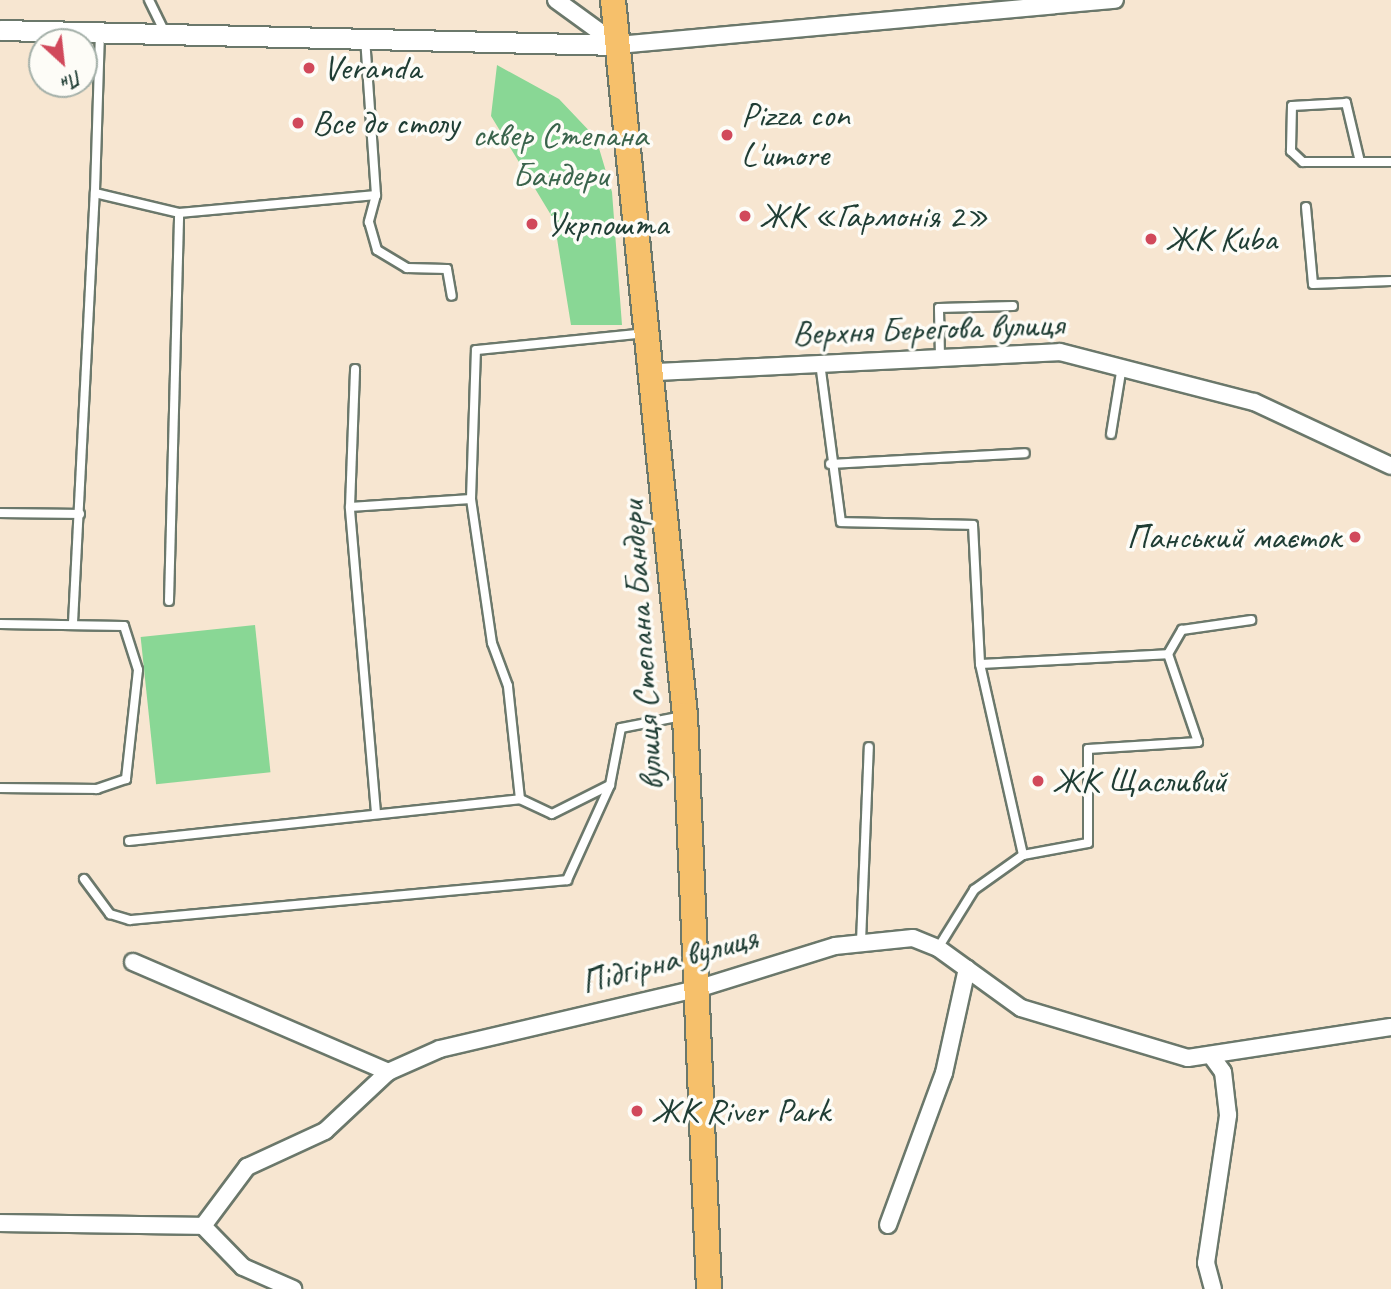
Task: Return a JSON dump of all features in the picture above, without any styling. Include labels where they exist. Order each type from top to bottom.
[{"type":"main road","name":"вулиця Степана Бандери","points":[[613,0],[655,372],[685,715],[700,988],[709,1289]]},
{"type":"street","points":[[556,0],[618,44]]},
{"type":"street","points":[[0,30],[365,36],[618,44],[1115,0]]},
{"type":"street","name":"Верхня Берегова вулиця","points":[[655,372],[1060,352],[1121,373],[1254,402],[1391,466]]},
{"type":"street","name":"Підгірна вулиця","points":[[203,1226],[247,1167],[325,1132],[388,1072],[439,1049],[700,988],[861,942],[913,938],[938,948],[1021,1008],[1168,1055],[1213,1058],[1391,1027]]},
{"type":"street","points":[[133,962],[388,1072]]},
{"type":"street","points":[[888,1225],[944,1073],[967,968]]},
{"type":"street","points":[[1213,1058],[1223,1072],[1228,1115],[1206,1263],[1213,1289]]},
{"type":"street","points":[[0,1223],[203,1226],[243,1267],[293,1289]]},
{"type":"lane","points":[[153,2],[165,33]]},
{"type":"lane","points":[[73,623],[95,193],[100,32]]},
{"type":"lane","points":[[365,36],[376,195],[369,222],[377,250],[407,268],[447,269],[452,296]]},
{"type":"lane","points":[[1360,162],[1346,103],[1293,106],[1291,151],[1303,162],[1360,162],[1391,162]]},
{"type":"lane","points":[[95,193],[179,213],[376,195]]},
{"type":"lane","points":[[1306,207],[1314,284],[1391,281]]},
{"type":"lane","points":[[169,601],[179,213]]},
{"type":"lane","points":[[940,357],[939,308],[1013,306]]},
{"type":"lane","points":[[520,799],[508,686],[492,643],[471,499],[476,350],[651,333]]},
{"type":"lane","points":[[820,363],[830,464],[841,522],[973,525],[980,664],[1023,855]]},
{"type":"lane","points":[[355,369],[351,508],[376,813]]},
{"type":"lane","points":[[1111,434],[1121,373]]},
{"type":"lane","points":[[830,464],[1025,453]]},
{"type":"lane","points":[[351,508],[471,499]]},
{"type":"lane","points":[[0,513],[80,513]]},
{"type":"lane","points":[[938,948],[974,890],[1023,855],[1088,843],[1088,749],[1198,742],[1168,654],[1182,630],[1251,620]]},
{"type":"lane","points":[[0,624],[73,623],[124,626],[138,670],[126,779],[97,789],[0,788]]},
{"type":"lane","points":[[980,664],[1168,654]]},
{"type":"lane","points":[[84,879],[110,914],[130,919],[567,880],[610,785],[621,728],[685,715]]},
{"type":"lane","points":[[861,942],[869,747]]},
{"type":"lane","points":[[129,841],[520,799],[552,814],[610,785]]},
{"type":"green space","name":"сквер Степана Бандери","points":[[497,65],[559,99],[596,138],[612,192],[622,325],[571,325],[554,220],[491,116]]},
{"type":"green space","points":[[255,625],[270,772],[156,784],[141,637]]},
{"type":"place","name":"Veranda","points":[[309,68]]},
{"type":"place","name":"Все до столу","points":[[298,123]]},
{"type":"place","name":"Pizza con L'umore","points":[[727,135]]},
{"type":"place","name":"ЖК «Гармонія 2»","points":[[745,216]]},
{"type":"place","name":"Укрпошта","points":[[532,224]]},
{"type":"place","name":"ЖК Kuba","points":[[1151,239]]},
{"type":"place","name":"Панський маєток","points":[[1355,537]]},
{"type":"place","name":"ЖК Щасливий","points":[[1038,781]]},
{"type":"place","name":"ЖК River Park","points":[[637,1111]]}]
